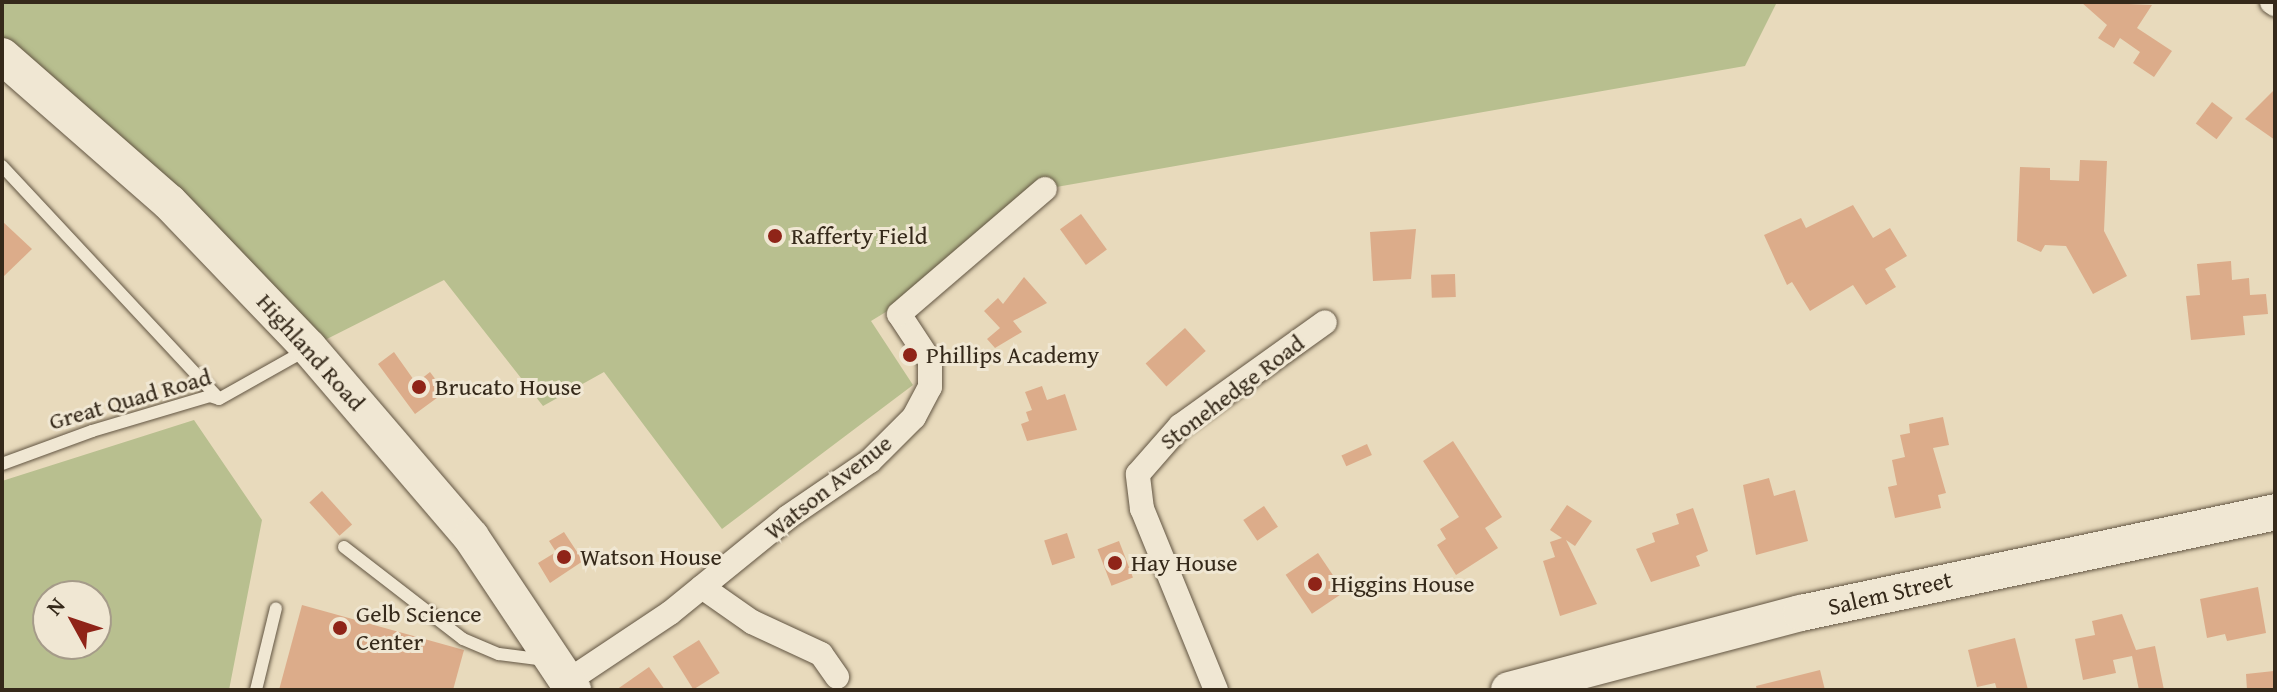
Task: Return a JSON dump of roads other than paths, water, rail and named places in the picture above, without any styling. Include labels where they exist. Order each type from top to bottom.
[{"type":"street","name":"Highland Road","points":[[2,56],[169,202],[309,348],[471,537],[565,677]]},
{"type":"street","name":"Watson Avenue","points":[[565,677],[702,587],[870,461],[914,417],[930,387],[930,361],[899,314],[1045,189]]},
{"type":"street","name":"Stonehedge Road","points":[[1216,690],[1142,509],[1138,474],[1192,416],[1325,322]]},
{"type":"street","name":"Salem Street","points":[[1509,690],[1801,613],[2275,512]]},
{"type":"street","points":[[702,587],[752,622],[821,654],[837,677]]},
{"type":"lane","points":[[2,166],[219,399]]},
{"type":"lane","name":"Great Quad Road","points":[[2,464],[151,413],[210,396],[219,399],[309,348]]},
{"type":"lane","points":[[344,547],[471,644],[565,677]]},
{"type":"lane","points":[[256,690],[276,608]]},
{"type":"place","name":"Rafferty Field","points":[[775,236]]},
{"type":"place","name":"Phillips Academy","points":[[910,355]]},
{"type":"place","name":"Brucato House","points":[[419,387]]},
{"type":"place","name":"Watson House","points":[[564,557]]},
{"type":"place","name":"Hay House","points":[[1115,563]]},
{"type":"place","name":"Higgins House","points":[[1315,584]]},
{"type":"place","name":"Gelb Science Center","points":[[340,628]]}]
